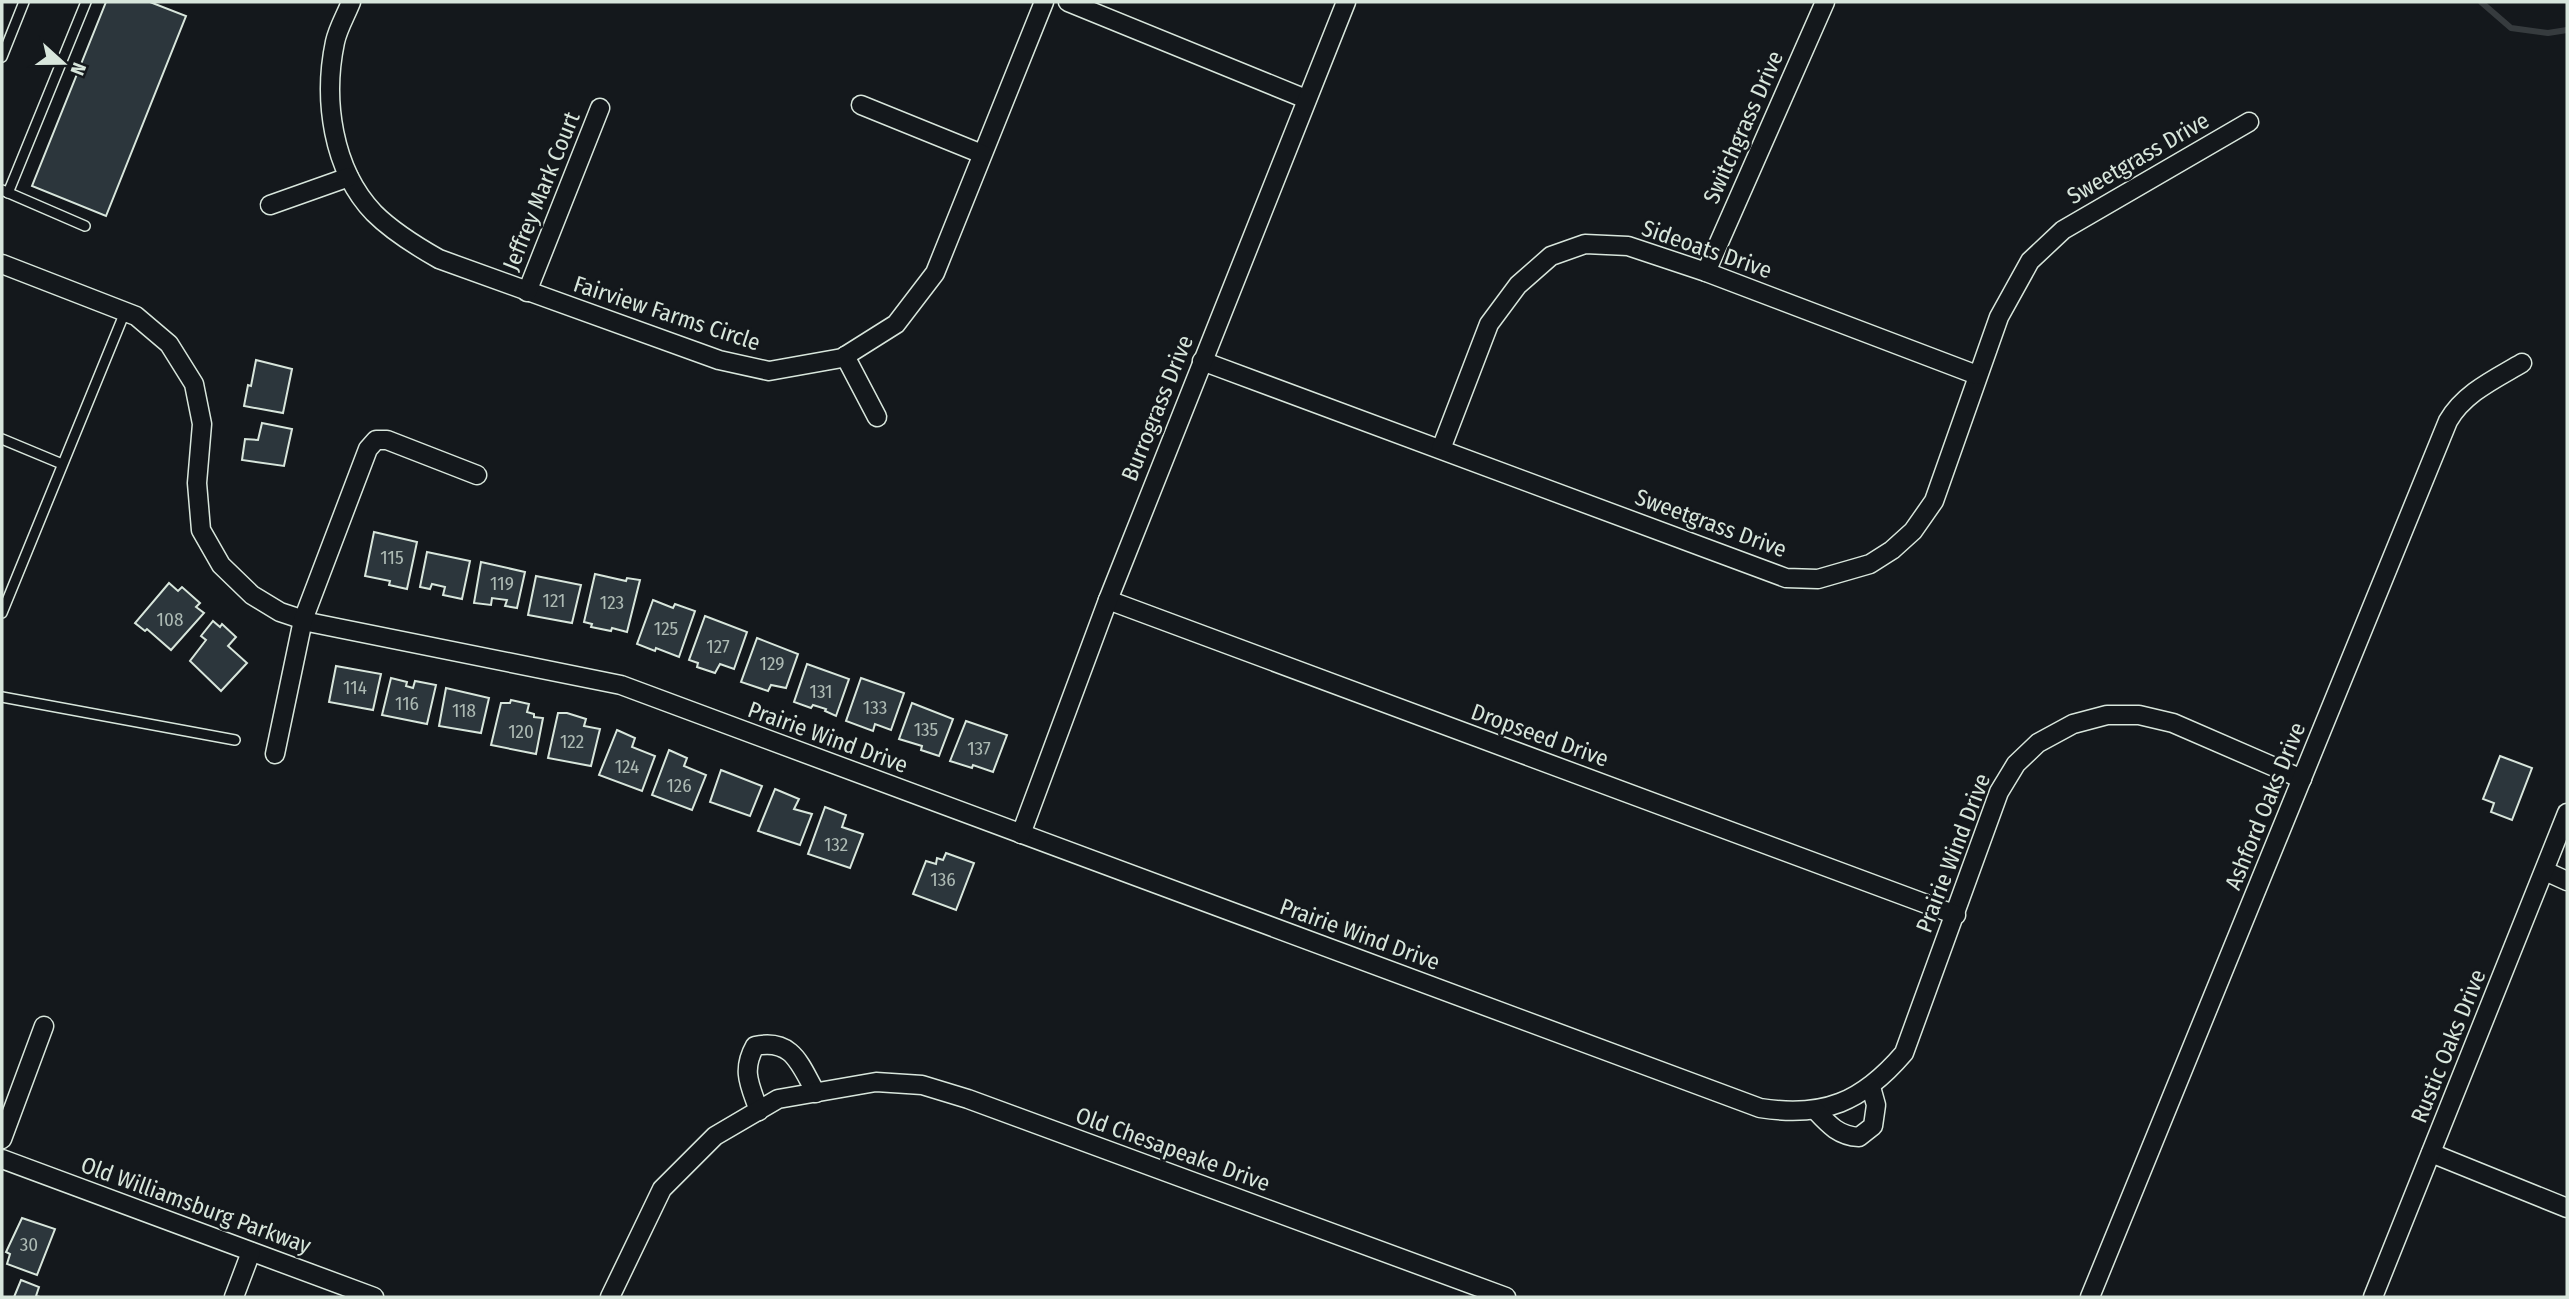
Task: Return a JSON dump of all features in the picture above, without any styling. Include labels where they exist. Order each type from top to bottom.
[{"type":"street","name":"Fairview Farms Circle","points":[[351,2],[335,41],[330,101],[337,146],[349,177],[373,212],[405,239],[439,259],[719,360],[769,371],[845,356],[896,324],[935,274],[1044,2]]},
{"type":"street","points":[[1068,2],[1306,99]]},
{"type":"street","name":"Burrograss Drive","points":[[1021,834],[1108,600],[1346,2]]},
{"type":"street","name":"Switchgrass Drive","points":[[1706,272],[1825,2]]},
{"type":"street","points":[[861,105],[982,154]]},
{"type":"street","name":"Jeffrey Mark Court","points":[[527,292],[600,108]]},
{"type":"street","name":"Sweetgrass Drive","points":[[1202,361],[1786,578],[1818,579],[1870,564],[1892,550],[1913,531],[1934,501],[1977,375],[2007,298],[2030,261],[2063,230],[2249,122]]},
{"type":"street","points":[[270,205],[349,177]]},
{"type":"street","name":"Sideoats Drive","points":[[1441,449],[1489,324],[1518,285],[1551,256],[1585,244],[1628,246],[1706,272],[1977,375]]},
{"type":"street","name":"Prairie Wind Drive","points":[[2,264],[136,316],[169,344],[194,384],[202,424],[197,483],[201,530],[221,565],[252,595],[280,612],[303,620],[621,685],[1760,1108],[1784,1112],[1816,1111],[1848,1101],[1884,1077],[1904,1054],[1999,792],[2016,764],[2038,743],[2073,724],[2107,715],[2139,715],[2173,723],[2302,779]]},
{"type":"street","points":[[845,356],[877,417]]},
{"type":"street","name":"Ashford Oaks Drive","points":[[2090,1297],[2448,421],[2456,406],[2475,391],[2522,363]]},
{"type":"street","points":[[275,754],[303,620],[368,449],[376,440],[387,440],[477,475]]},
{"type":"street","name":"Dropseed Drive","points":[[1108,600],[1956,915]]},
{"type":"street","name":"Rustic Oaks Drive","points":[[2373,1297],[2567,813]]},
{"type":"street","points":[[2544,871],[2567,881]]},
{"type":"street","points":[[2,1139],[44,1026]]},
{"type":"street","points":[[759,1111],[746,1072],[748,1058],[755,1046],[778,1044],[790,1051],[816,1093]]},
{"type":"street","name":"Old Chesapeake Drive","points":[[610,1297],[662,1189],[715,1136],[778,1099],[876,1082],[922,1085],[981,1104],[1506,1297]]},
{"type":"street","points":[[1816,1111],[1845,1136],[1859,1137],[1874,1126],[1876,1105],[1871,1087]]},
{"type":"street","points":[[2431,1153],[2567,1208]]},
{"type":"street","name":"Old Williamsburg Parkway","points":[[2,1159],[374,1297]]},
{"type":"street","points":[[234,1297],[251,1252]]},
{"type":"lane","points":[[2,57],[24,2]]},
{"type":"lane","points":[[85,226],[5,191],[86,2]]},
{"type":"lane","points":[[2,613],[125,312]]},
{"type":"lane","points":[[2,440],[62,464]]},
{"type":"lane","points":[[2,697],[235,740]]},
{"type":"building","points":[[106,2],[150,2],[186,16],[106,216],[32,186]]},
{"type":"building","points":[[256,360],[292,369],[283,413],[244,406]]},
{"type":"building","points":[[262,423],[292,429],[284,466],[242,460],[245,439],[258,440]]},
{"type":"building","points":[[374,532],[417,542],[407,589],[389,585],[390,581],[365,576]]},
{"type":"building","points":[[427,552],[470,561],[462,599],[443,595],[445,587],[432,584],[430,589],[420,587]]},
{"type":"building","points":[[481,562],[525,572],[517,608],[505,606],[507,600],[492,598],[491,605],[474,603]]},
{"type":"building","points":[[595,574],[626,581],[627,578],[640,580],[627,632],[591,627],[592,624],[584,622]]},
{"type":"building","points":[[536,576],[581,585],[572,623],[528,615]]},
{"type":"building","points":[[169,583],[178,591],[182,587],[200,603],[196,607],[204,613],[171,650],[147,629],[145,631],[135,623]]},
{"type":"building","points":[[653,600],[673,608],[675,604],[695,611],[679,657],[637,644]]},
{"type":"building","points":[[705,616],[747,632],[734,669],[720,664],[715,673],[697,667],[698,663],[689,660]]},
{"type":"building","points":[[213,621],[220,627],[222,624],[236,637],[228,646],[247,663],[221,691],[190,661],[206,640],[201,636]]},
{"type":"building","points":[[757,638],[798,654],[786,688],[771,685],[768,691],[741,682]]},
{"type":"building","points":[[807,664],[849,679],[836,716],[825,711],[826,709],[813,705],[811,708],[794,702]]},
{"type":"building","points":[[336,666],[381,674],[373,710],[329,702]]},
{"type":"building","points":[[391,678],[407,682],[406,686],[413,688],[415,681],[436,685],[427,724],[382,715]]},
{"type":"building","points":[[861,678],[904,693],[891,730],[875,724],[873,731],[846,721]]},
{"type":"building","points":[[446,688],[489,698],[481,733],[439,726]]},
{"type":"building","points":[[511,700],[529,704],[527,712],[534,714],[534,717],[543,718],[536,754],[491,745],[501,703],[510,703]]},
{"type":"building","points":[[912,703],[953,719],[939,756],[921,750],[922,746],[899,739]]},
{"type":"building","points":[[558,713],[586,719],[584,726],[600,729],[591,766],[548,758]]},
{"type":"building","points":[[966,721],[1007,735],[993,772],[950,761]]},
{"type":"building","points":[[617,730],[635,738],[632,747],[655,756],[642,791],[599,775]]},
{"type":"building","points":[[669,750],[687,758],[684,766],[706,775],[692,810],[652,795]]},
{"type":"building","points":[[2500,756],[2532,768],[2512,820],[2491,812],[2494,803],[2483,799]]},
{"type":"building","points":[[721,770],[762,786],[750,816],[710,802]]},
{"type":"building","points":[[775,789],[799,799],[794,809],[812,814],[800,845],[758,831]]},
{"type":"building","points":[[825,807],[846,815],[842,827],[863,834],[850,868],[808,854]]},
{"type":"building","points":[[946,853],[974,863],[956,910],[913,894],[926,861],[936,864],[937,858],[943,860]]},
{"type":"building","points":[[22,1218],[55,1229],[37,1275],[7,1264],[10,1254],[6,1252]]},
{"type":"building","points":[[21,1280],[39,1287],[36,1296],[40,1297],[14,1297]]},
{"type":"waterway","points":[[2481,2],[2511,28],[2548,33],[2567,30]]}]
